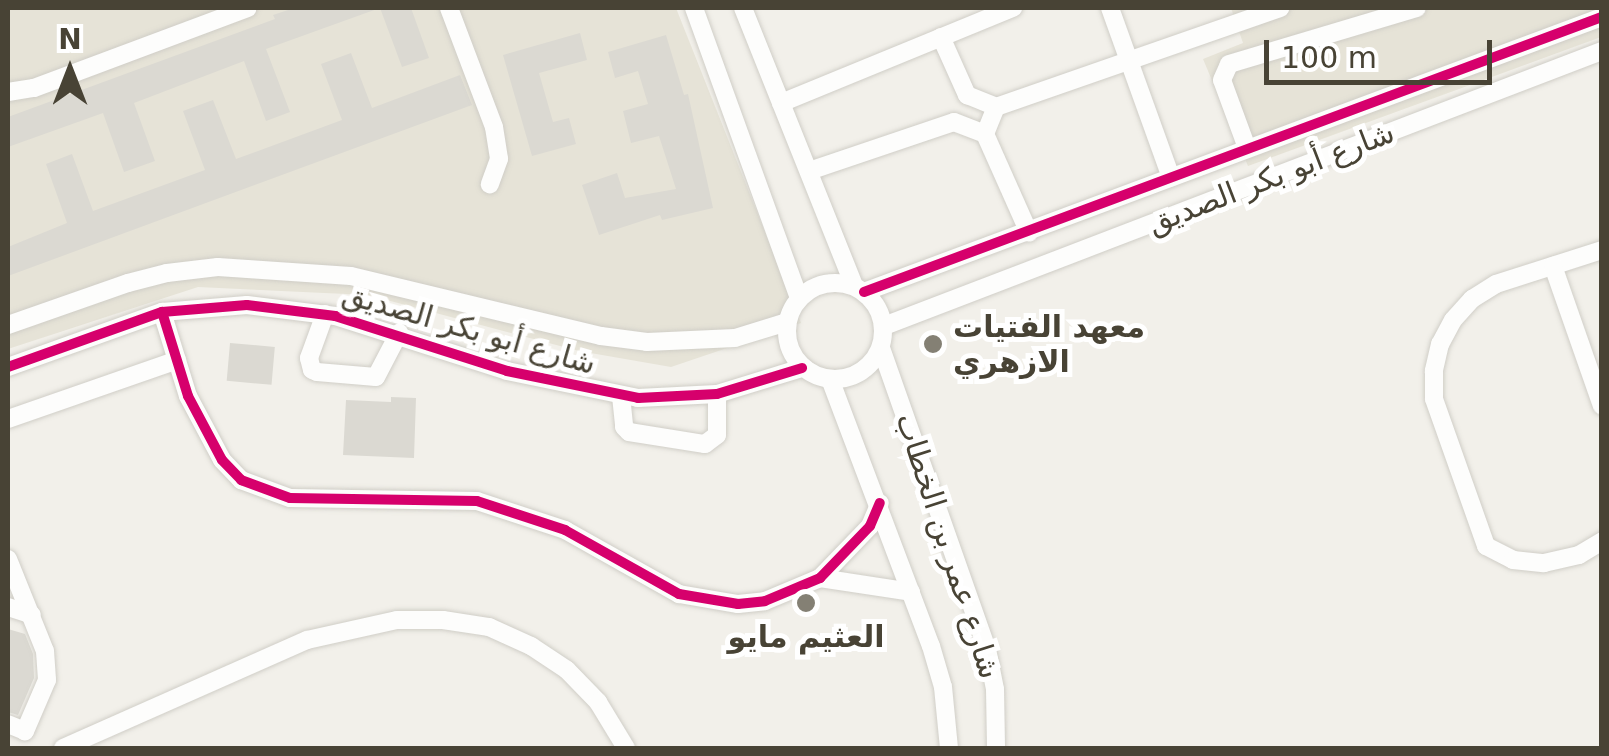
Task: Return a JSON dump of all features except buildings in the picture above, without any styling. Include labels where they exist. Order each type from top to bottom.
[{"type":"street","points":[[10,93],[248,8]]},
{"type":"street","points":[[450,8],[494,126],[499,160],[490,184]]},
{"type":"street","points":[[694,8],[799,298]]},
{"type":"street","points":[[743,8],[859,289],[881,313],[884,326],[882,348],[856,375],[830,379],[802,368],[791,351],[788,322],[799,298],[822,284],[859,289]]},
{"type":"street","points":[[781,103],[1013,8]]},
{"type":"street","points":[[1110,8],[1171,177]]},
{"type":"street","points":[[941,37],[967,95],[996,107],[1280,8]]},
{"type":"street","points":[[1247,148],[1222,80],[1230,64],[1416,8]]},
{"type":"street","name":"شارع أبو بكر الصديق","points":[[859,289],[1029,233],[1602,17]]},
{"type":"street","name":"شارع أبو بكر الصديق","points":[[884,326],[1602,51]]},
{"type":"street","points":[[954,122],[967,95]]},
{"type":"street","points":[[985,134],[996,107]]},
{"type":"street","points":[[809,171],[954,122],[985,134],[1029,233]]},
{"type":"street","points":[[1602,250],[1496,284],[1472,299],[1453,320],[1440,344],[1434,371],[1434,399],[1486,546],[1513,560],[1544,563],[1579,555],[1602,541]]},
{"type":"street","points":[[1553,266],[1602,406]]},
{"type":"street","name":"شارع أبو بكر الصديق","points":[[8,325],[141,280],[218,268],[350,276],[600,336],[648,342],[735,338],[788,322]]},
{"type":"street","name":"شارع أبو بكر الصديق","points":[[8,368],[162,312],[247,305],[324,314],[398,333],[507,370],[622,396],[690,399],[802,368]]},
{"type":"street","points":[[162,312],[205,434],[242,480],[290,498],[477,500],[565,530],[647,578],[704,602],[766,601],[820,578],[870,526],[880,503]]},
{"type":"street","points":[[324,314],[309,358],[312,370],[317,372],[376,377],[398,333]]},
{"type":"street","name":"شارع عمر بن الخطاب","points":[[882,348],[986,649],[995,690],[996,748]]},
{"type":"street","points":[[8,419],[177,360]]},
{"type":"street","name":"شارع عمر بن الخطاب","points":[[830,379],[880,503],[943,687],[949,748]]},
{"type":"street","points":[[622,396],[624,428],[629,432],[705,444],[717,435],[717,394]]},
{"type":"street","points":[[8,559],[46,651],[47,680],[25,731],[8,724]]},
{"type":"street","points":[[820,578],[911,592]]},
{"type":"street","points":[[8,607],[32,615]]},
{"type":"street","points":[[63,748],[307,640],[396,620],[443,620],[489,628],[531,646],[567,670],[598,702],[626,748]]},
{"type":"shaded area","points":[[8,8],[676,8],[801,323],[671,367],[579,351],[368,295],[198,287],[8,349]]},
{"type":"shaded area","points":[[1231,8],[1601,8],[1601,37],[1248,166],[1203,59],[1243,43]]},
{"type":"cycle path","points":[[864,292],[1602,17]]},
{"type":"cycle path","points":[[8,367],[162,312],[247,305],[335,316],[507,371],[638,398],[717,394],[802,368]]},
{"type":"cycle path","points":[[162,312],[188,396],[222,460],[241,480],[290,498],[477,501],[565,530],[679,594],[738,604],[765,601],[820,578],[870,526],[880,503]]},
{"type":"place","name":"معهد الفتيات الازهري","points":[[933,344]]},
{"type":"place","name":"العثيم مايو","points":[[806,603]]}]
